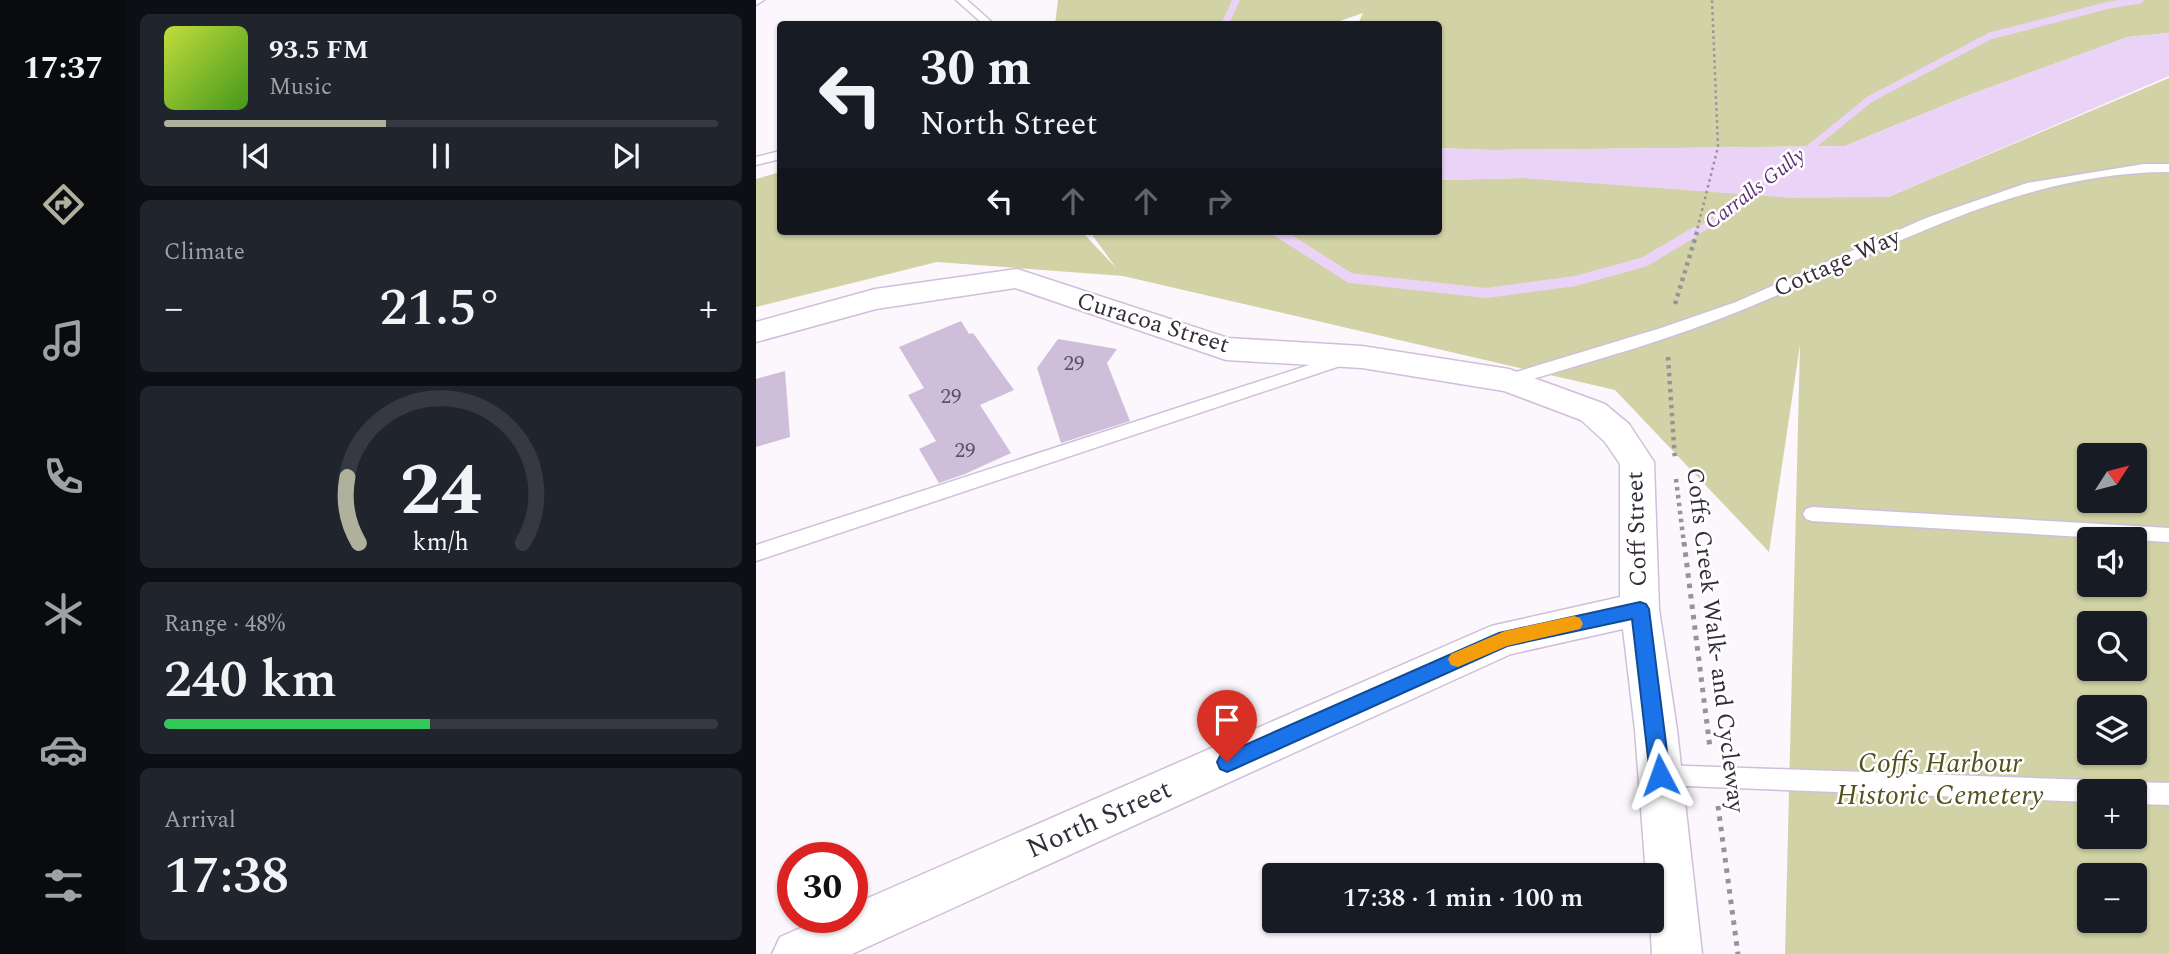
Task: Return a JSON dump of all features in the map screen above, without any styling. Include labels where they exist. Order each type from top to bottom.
[{"type":"street","name":"Curacoa Street","points":[[756,332],[875,299],[1017,278],[1226,349],[1362,357],[1509,380],[1593,412]]},
{"type":"street","name":"Coff Street","points":[[1593,412],[1617,433],[1637,462],[1640,609],[1660,775],[1677,954]]},
{"type":"street","name":"North Street","points":[[797,954],[1505,638],[1640,609]]},
{"type":"lane","points":[[961,0],[986,21]]},
{"type":"lane","points":[[756,161],[777,156]]},
{"type":"lane","name":"Cottage Way","points":[[1509,380],[1666,332],[1753,300],[1931,221],[2032,186],[2144,168],[2169,168]]},
{"type":"lane","points":[[756,554],[1346,358]]},
{"type":"lane","points":[[1812,514],[2169,535]]},
{"type":"lane","points":[[1660,775],[2077,791]]},
{"type":"lane","points":[[2147,793],[2169,794]]},
{"type":"path","name":"Coffs Creek Walk- and Cycleway","points":[[1675,464],[1666,332],[1697,231],[1718,147],[1712,0]]},
{"type":"path","name":"Coffs Creek Walk- and Cycleway","points":[[1676,477],[1738,954]]},
{"type":"green space","points":[[1058,0],[2169,0],[2169,33],[2128,37],[1969,95],[1845,146],[1491,150],[1442,148],[1442,21],[1359,21],[1363,13],[1340,21],[1055,21]]},
{"type":"green space","name":"Coffs Harbour Historic Cemetery","points":[[2169,78],[2169,954],[1785,954],[1800,345],[1769,552],[1615,390],[1123,276],[937,262],[756,307],[756,179],[777,173],[777,235],[1085,235],[1117,269],[1092,235],[1442,235],[1442,180],[1522,178],[1888,197]]},
{"type":"water","points":[[2169,33],[2169,76],[1888,197],[1793,198],[1522,178],[1442,180],[1442,148],[1491,150],[1845,146],[1969,95],[2128,37]]},
{"type":"building","points":[[961,321],[969,334],[973,333],[1014,390],[980,405],[1011,453],[939,483],[919,449],[936,441],[908,395],[924,388],[899,347]]},
{"type":"building","points":[[1058,339],[1117,349],[1107,363],[1130,421],[1061,443],[1037,368]]},
{"type":"building","points":[[785,371],[790,437],[756,447],[756,379]]},
{"type":"waterway","name":"Carralls Gully","points":[[1226,21],[1236,0]]},
{"type":"waterway","name":"Carralls Gully","points":[[1801,155],[1870,99],[1990,36],[2109,5],[2140,0]]},
{"type":"waterway","name":"Carralls Gully","points":[[1692,234],[1729,213],[1761,187]]},
{"type":"waterway","name":"Carralls Gully","points":[[1283,235],[1350,278],[1486,293],[1575,281],[1644,262],[1695,232]]},
{"type":"slow traffic","points":[[1458,659],[1505,638],[1574,624]]},
{"type":"route","points":[[1227,762],[1505,638],[1640,609],[1660,775]]}]
